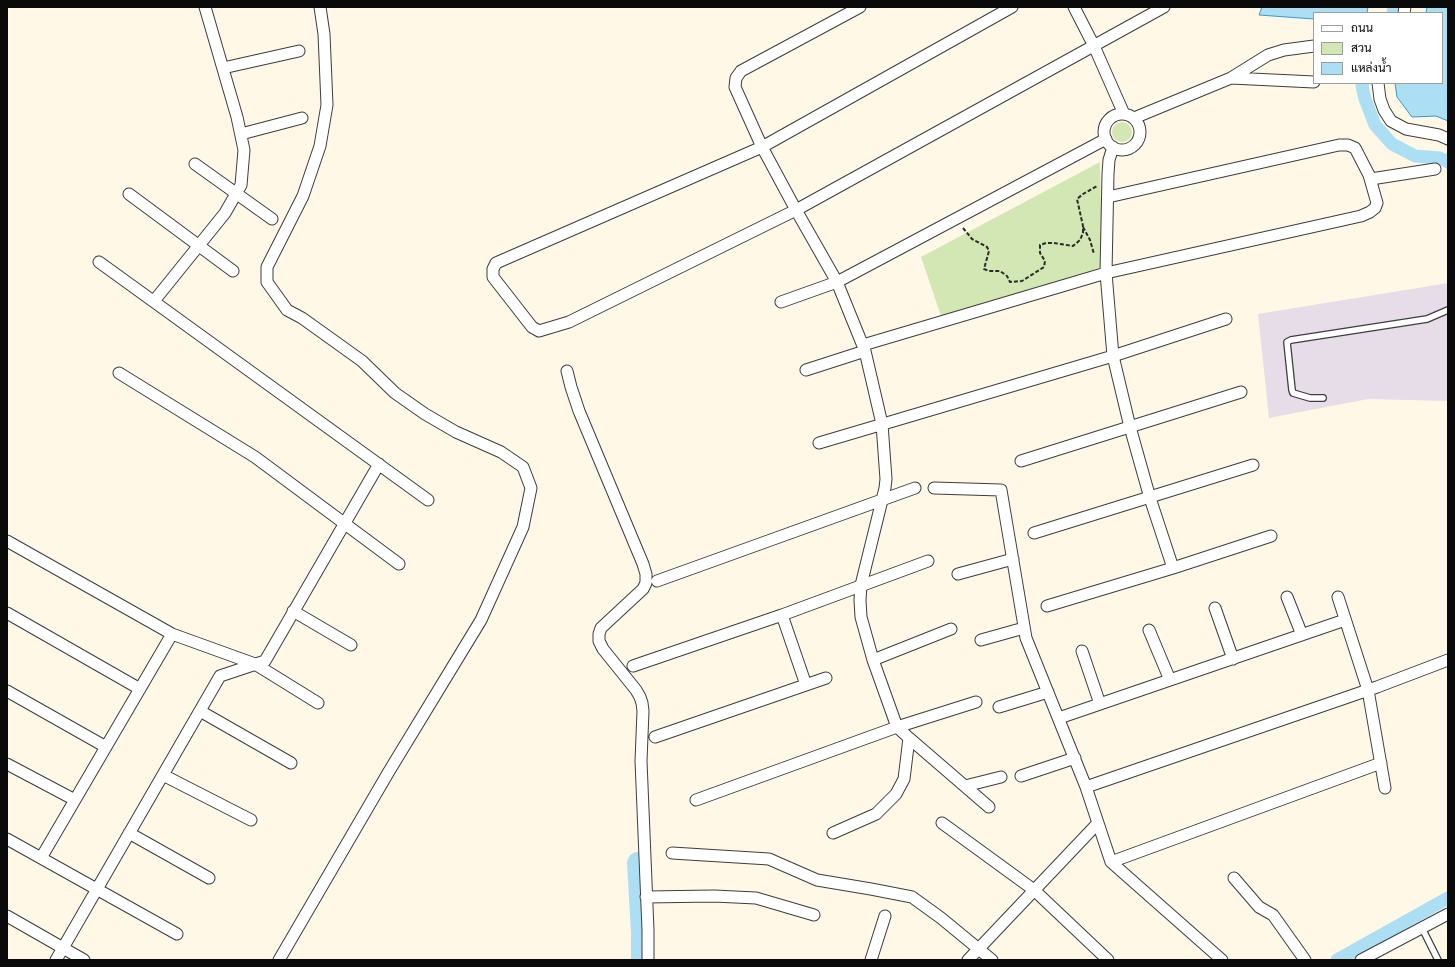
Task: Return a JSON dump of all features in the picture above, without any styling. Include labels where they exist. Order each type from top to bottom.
[{"type":"street","points":[[279,960],[388,773],[481,620],[524,527],[531,488],[523,467],[501,452],[456,432],[395,394],[362,361],[302,318],[287,310],[267,282],[267,267],[303,196],[320,146],[327,105],[324,34],[320,7]]},
{"type":"street","points":[[860,7],[741,71],[736,78],[735,87],[762,147],[837,282],[864,348],[882,424],[886,479],[861,585],[861,617],[873,660],[897,727],[989,807]]},
{"type":"street","points":[[1012,7],[762,147],[496,263],[493,269],[493,277],[532,327],[539,330],[569,322],[796,210],[1164,7]]},
{"type":"street","points":[[1074,7],[1129,116],[1138,124],[1140,130],[1140,136],[1132,147],[1119,149],[1109,143]]},
{"type":"street","points":[[154,301],[225,213],[241,185],[244,150],[238,117],[223,68],[208,8]]},
{"type":"street","points":[[1173,568],[1150,498],[1130,427],[1113,356],[1102,274],[1108,197],[1109,160],[1109,143],[1105,129],[1110,119],[1119,114],[1129,116],[1231,78],[1268,55],[1284,50],[1313,46]]},
{"type":"street","points":[[223,68],[299,51]]},
{"type":"street","points":[[1231,78],[1313,82]]},
{"type":"street","points":[[1378,84],[1380,100],[1391,121],[1406,129],[1439,135],[1448,139]]},
{"type":"street","points":[[241,134],[302,118]]},
{"type":"street","points":[[782,302],[837,282],[956,219],[1109,143]]},
{"type":"street","points":[[806,370],[864,348],[1102,274],[1353,218],[1370,212],[1378,203],[1371,179],[1355,148],[1348,145],[1339,145],[1108,197]]},
{"type":"street","points":[[195,164],[272,219]]},
{"type":"street","points":[[1371,179],[1435,169]]},
{"type":"street","points":[[129,194],[233,271]]},
{"type":"street","points":[[99,262],[428,500]]},
{"type":"street","points":[[819,444],[1113,356],[1226,319]]},
{"type":"street","points":[[567,371],[579,411],[646,574],[646,583],[643,589],[601,628],[599,641],[603,649],[636,690],[642,704],[641,761],[648,960]]},
{"type":"street","points":[[119,373],[254,457],[399,564]]},
{"type":"street","points":[[1021,461],[1241,392]]},
{"type":"street","points":[[56,960],[220,676],[265,660],[378,464]]},
{"type":"street","points":[[1034,533],[1253,465]]},
{"type":"street","points":[[657,581],[915,488]]},
{"type":"street","points":[[934,488],[1001,490],[1026,638],[1075,758],[1111,862],[1222,960]]},
{"type":"street","points":[[1047,606],[1173,568],[1271,536]]},
{"type":"street","points":[[7,541],[172,634],[255,664],[318,703]]},
{"type":"street","points":[[958,574],[1013,559]]},
{"type":"street","points":[[633,666],[782,615],[928,561]]},
{"type":"street","points":[[1287,597],[1302,635]]},
{"type":"street","points":[[1338,597],[1368,690],[1385,788]]},
{"type":"street","points":[[1215,608],[1233,659]]},
{"type":"street","points":[[293,611],[351,645]]},
{"type":"street","points":[[7,613],[140,689]]},
{"type":"street","points":[[782,615],[806,685]]},
{"type":"street","points":[[1059,718],[1345,620]]},
{"type":"street","points":[[982,640],[1024,628]]},
{"type":"street","points":[[873,660],[951,629]]},
{"type":"street","points":[[1148,630],[1170,680]]},
{"type":"street","points":[[41,858],[172,634]]},
{"type":"street","points":[[1082,651],[1100,704]]},
{"type":"street","points":[[1086,787],[1368,690],[1448,660]]},
{"type":"street","points":[[654,737],[826,678]]},
{"type":"street","points":[[7,691],[106,747]]},
{"type":"street","points":[[999,707],[1048,692]]},
{"type":"street","points":[[696,800],[897,727],[976,702]]},
{"type":"street","points":[[200,711],[291,762]]},
{"type":"street","points":[[834,833],[876,814],[896,794],[904,779],[909,738]]},
{"type":"street","points":[[1021,776],[1075,758]]},
{"type":"street","points":[[1111,862],[1381,763]]},
{"type":"street","points":[[7,764],[75,800]]},
{"type":"street","points":[[163,775],[251,820]]},
{"type":"street","points":[[965,786],[1001,777]]},
{"type":"street","points":[[942,823],[1034,890],[1108,960]]},
{"type":"street","points":[[968,960],[1098,823]]},
{"type":"street","points":[[130,833],[209,878]]},
{"type":"street","points":[[7,839],[177,934]]},
{"type":"street","points":[[672,853],[769,860],[817,880],[912,897],[941,918],[992,960]]},
{"type":"street","points":[[1234,878],[1259,908],[1273,916],[1304,958]]},
{"type":"street","points":[[646,897],[714,896],[756,898],[814,915]]},
{"type":"street","points":[[1361,960],[1376,957],[1422,928],[1448,914]]},
{"type":"street","points":[[7,916],[84,960]]},
{"type":"street","points":[[871,960],[886,916]]},
{"type":"lane","points":[[1323,398],[1310,398],[1293,393],[1288,342],[1291,340],[1427,319],[1448,310]]},
{"type":"lane","points":[[1422,928],[1438,960]]},
{"type":"path","points":[[956,219],[972,239],[987,247],[989,251],[984,269],[989,271],[1000,271],[1007,276],[1010,282],[1022,281],[1044,267],[1045,261],[1040,253],[1040,245],[1054,243],[1073,246],[1080,240],[1083,233],[1083,226],[1077,199],[1091,188],[1108,181]]},
{"type":"path","points":[[1083,226],[1090,240],[1102,274]]},
{"type":"shaded area","points":[[1448,283],[1448,401],[1368,399],[1269,418],[1258,314]]},
{"type":"green space","points":[[1122,122],[1129,125],[1132,132],[1129,139],[1122,142],[1115,139],[1112,132],[1115,125]]},
{"type":"green space","points":[[1100,162],[1102,267],[942,319],[921,257]]},
{"type":"water","points":[[1262,7],[1368,7],[1367,12],[1313,12],[1313,19],[1259,15]]},
{"type":"water","points":[[1427,7],[1448,7],[1448,121],[1436,116],[1412,117],[1397,97],[1395,84],[1443,84],[1443,12],[1426,12]]},
{"type":"waterway","points":[[1393,12],[1394,7]]},
{"type":"waterway","points":[[1363,84],[1365,99],[1375,125],[1392,144],[1415,156],[1440,158],[1448,162]]},
{"type":"waterway","points":[[638,863],[642,960]]},
{"type":"waterway","points":[[1337,960],[1448,898]]}]
